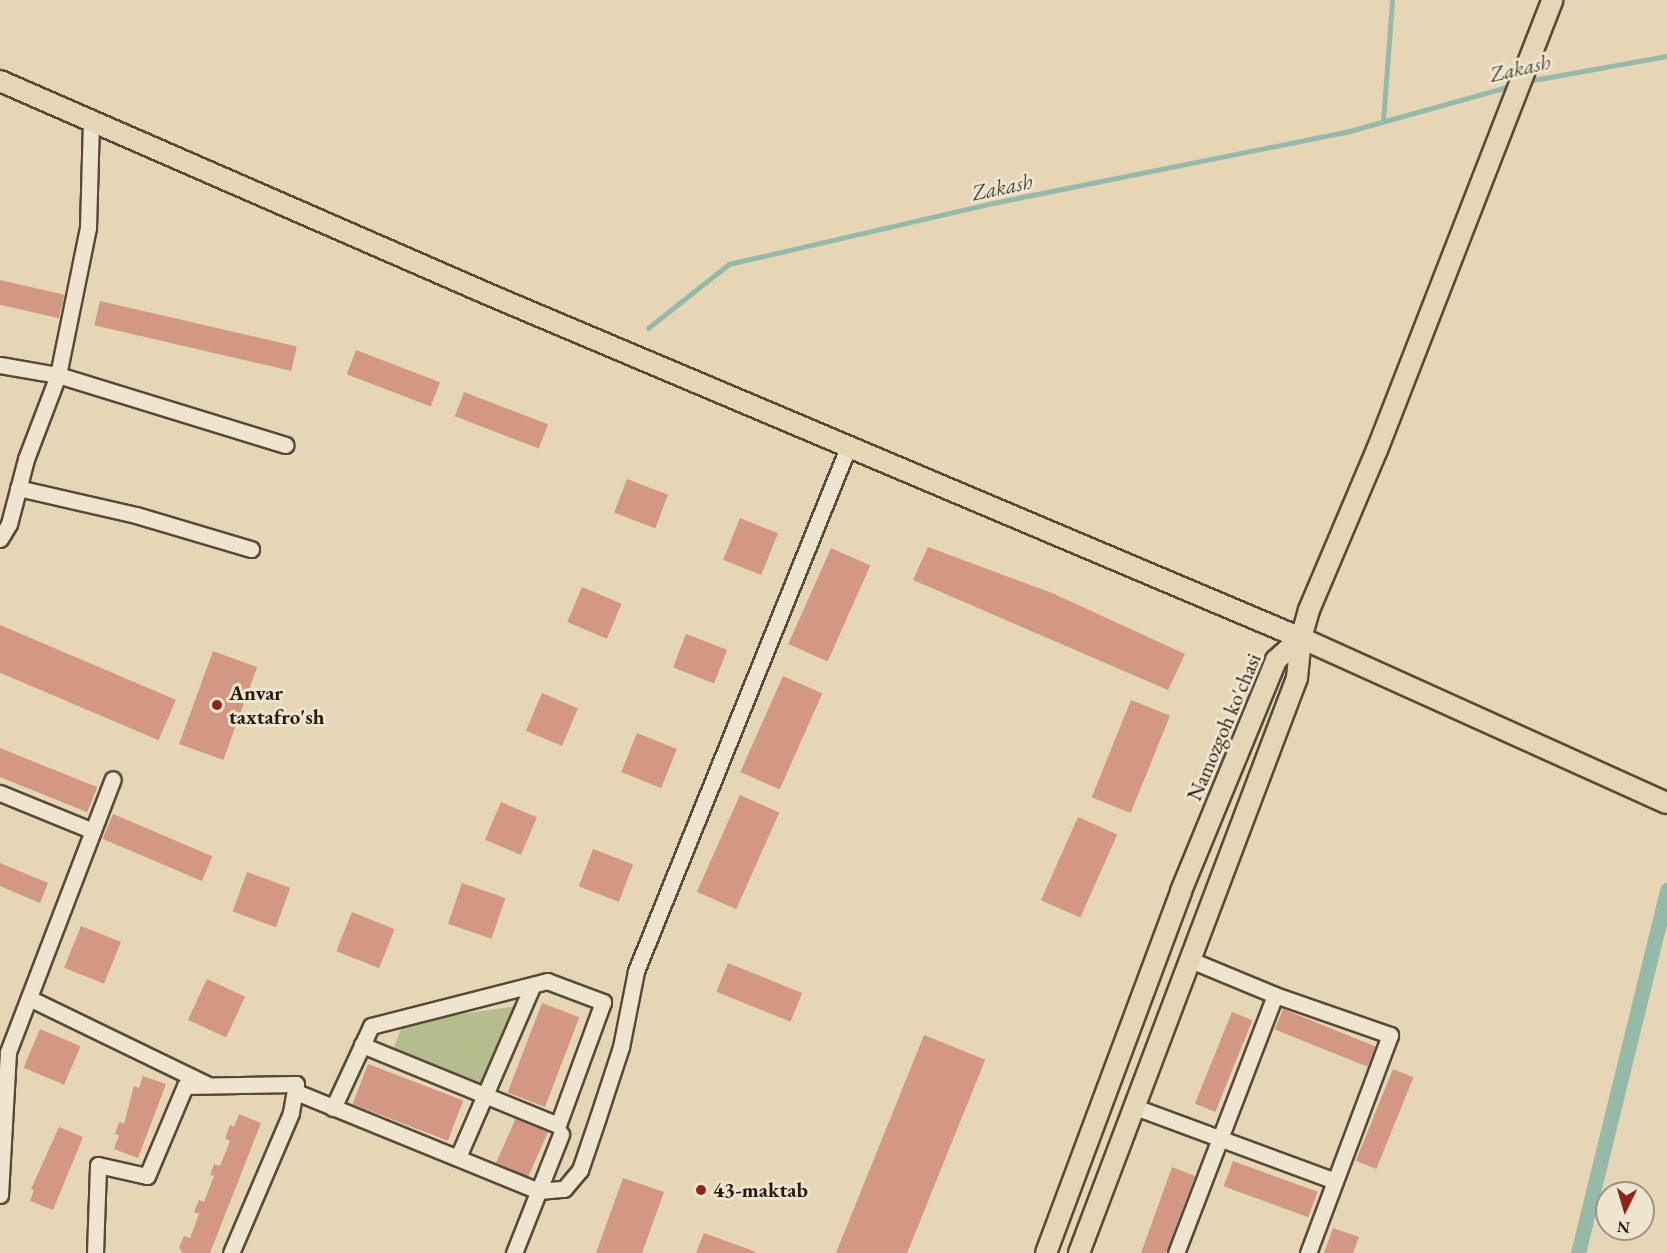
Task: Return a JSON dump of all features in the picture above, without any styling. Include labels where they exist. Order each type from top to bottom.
[{"type":"main road","points":[[1079,1253],[1188,959],[1297,678],[1300,638],[1505,126],[1552,0]]},
{"type":"main road","points":[[0,81],[91,122],[1300,638],[1667,803]]},
{"type":"main road","name":"Namozgoh ko'chasi","points":[[1046,1253],[1181,891],[1276,660],[1300,638]]},
{"type":"street","points":[[0,539],[9,524],[18,488],[58,375],[88,228],[91,122]]},
{"type":"street","points":[[0,365],[58,375],[285,446]]},
{"type":"street","points":[[296,1092],[539,1191],[564,1189],[580,1170],[621,1047],[636,971],[849,446]]},
{"type":"street","points":[[18,488],[136,515],[250,549]]},
{"type":"street","points":[[0,1195],[8,1052],[113,779]]},
{"type":"street","points":[[0,793],[93,831]]},
{"type":"street","points":[[1188,959],[1275,995],[1390,1035],[1308,1253]]},
{"type":"street","points":[[333,1108],[362,1045],[371,1026],[532,987],[547,981],[603,1002],[558,1125],[362,1045]]},
{"type":"street","points":[[458,1157],[532,987]]},
{"type":"street","points":[[1176,1253],[1275,995]]},
{"type":"street","points":[[29,998],[208,1086]]},
{"type":"street","points":[[95,1253],[98,1165],[147,1176],[185,1086],[296,1084],[291,1113],[231,1253]]},
{"type":"street","points":[[1135,1107],[1335,1181]]},
{"type":"street","points":[[514,1253],[561,1134]]},
{"type":"green space","points":[[518,1006],[485,1086],[393,1049],[404,1022]]},
{"type":"building","points":[[0,280],[64,295],[59,318],[0,305]]},
{"type":"building","points":[[100,301],[297,346],[291,371],[94,325]]},
{"type":"building","points":[[356,350],[440,382],[431,407],[347,374]]},
{"type":"building","points":[[464,392],[548,424],[539,449],[455,416]]},
{"type":"building","points":[[627,479],[668,495],[655,528],[614,513]]},
{"type":"building","points":[[740,518],[778,533],[761,575],[723,560]]},
{"type":"building","points":[[928,547],[1052,593],[1185,654],[1168,690],[913,580]]},
{"type":"building","points":[[831,548],[870,565],[828,661],[788,644]]},
{"type":"building","points":[[582,587],[622,604],[607,639],[567,622]]},
{"type":"building","points":[[0,625],[176,700],[159,740],[0,673]]},
{"type":"building","points":[[686,634],[727,650],[714,683],[673,668]]},
{"type":"building","name":"Anvar taxtafro'sh","points":[[213,651],[257,667],[223,760],[179,744]]},
{"type":"building","points":[[783,676],[822,693],[780,789],[740,772]]},
{"type":"building","points":[[542,693],[578,708],[562,746],[526,731]]},
{"type":"building","points":[[1131,700],[1170,716],[1131,813],[1092,797]]},
{"type":"building","points":[[637,733],[677,749],[661,788],[621,772]]},
{"type":"building","points":[[0,748],[97,787],[87,812],[0,777]]},
{"type":"building","points":[[740,795],[779,812],[736,909],[697,892]]},
{"type":"building","points":[[501,802],[537,817],[521,855],[485,840]]},
{"type":"building","points":[[113,814],[212,856],[202,881],[102,839]]},
{"type":"building","points":[[1078,817],[1117,834],[1080,918],[1041,900]]},
{"type":"building","points":[[593,849],[633,864],[619,902],[579,886]]},
{"type":"building","points":[[0,863],[48,883],[40,903],[0,886]]},
{"type":"building","points":[[247,872],[290,888],[276,927],[233,911]]},
{"type":"building","points":[[462,883],[505,898],[491,939],[448,924]]},
{"type":"building","points":[[352,912],[395,929],[379,968],[336,951]]},
{"type":"building","points":[[81,926],[121,942],[104,984],[64,968]]},
{"type":"building","points":[[728,963],[802,993],[791,1022],[716,992]]},
{"type":"building","points":[[207,979],[245,997],[226,1038],[188,1020]]},
{"type":"building","points":[[542,1003],[579,1017],[545,1107],[508,1093]]},
{"type":"building","points":[[1283,1009],[1376,1046],[1367,1067],[1275,1029]]},
{"type":"building","points":[[1232,1012],[1252,1020],[1215,1112],[1195,1104]]},
{"type":"building","points":[[40,1029],[81,1046],[64,1085],[24,1068]]},
{"type":"building","points":[[924,1035],[985,1060],[907,1253],[836,1253]]},
{"type":"building","points":[[368,1064],[463,1101],[448,1141],[353,1104]]},
{"type":"building","points":[[1393,1069],[1413,1077],[1376,1169],[1356,1161]]},
{"type":"building","points":[[143,1076],[166,1084],[138,1158],[114,1149],[119,1135],[115,1134],[119,1122],[124,1124],[134,1086],[139,1088]]},
{"type":"building","points":[[239,1114],[261,1123],[210,1253],[183,1253],[179,1248],[184,1236],[190,1238],[199,1214],[194,1212],[199,1200],[204,1202],[214,1176],[210,1175],[214,1164],[220,1166],[230,1141],[225,1138],[230,1125],[234,1127]]},
{"type":"building","points":[[516,1118],[548,1132],[528,1177],[496,1163]]},
{"type":"building","points":[[59,1127],[83,1137],[53,1210],[30,1201],[34,1190],[31,1189]]},
{"type":"building","points":[[1233,1161],[1318,1192],[1308,1217],[1224,1186]]},
{"type":"building","points":[[1172,1167],[1195,1176],[1166,1253],[1141,1253]]},
{"type":"building","points":[[623,1178],[664,1192],[642,1253],[596,1253]]},
{"type":"building","points":[[1333,1228],[1359,1237],[1353,1253],[1324,1253]]},
{"type":"building","points":[[704,1233],[756,1252],[696,1253]]},
{"type":"waterway","name":"Zakash","points":[[1383,121],[1392,0]]},
{"type":"waterway","name":"Zakash","points":[[1528,81],[1667,56]]},
{"type":"waterway","name":"Zakash","points":[[648,328],[729,264],[993,203],[1346,132],[1511,86]]},
{"type":"waterway","points":[[1578,1253],[1667,890]]},
{"type":"place","name":"Anvar taxtafro'sh","points":[[217,705]]},
{"type":"place","name":"43-maktab","points":[[701,1190]]}]
